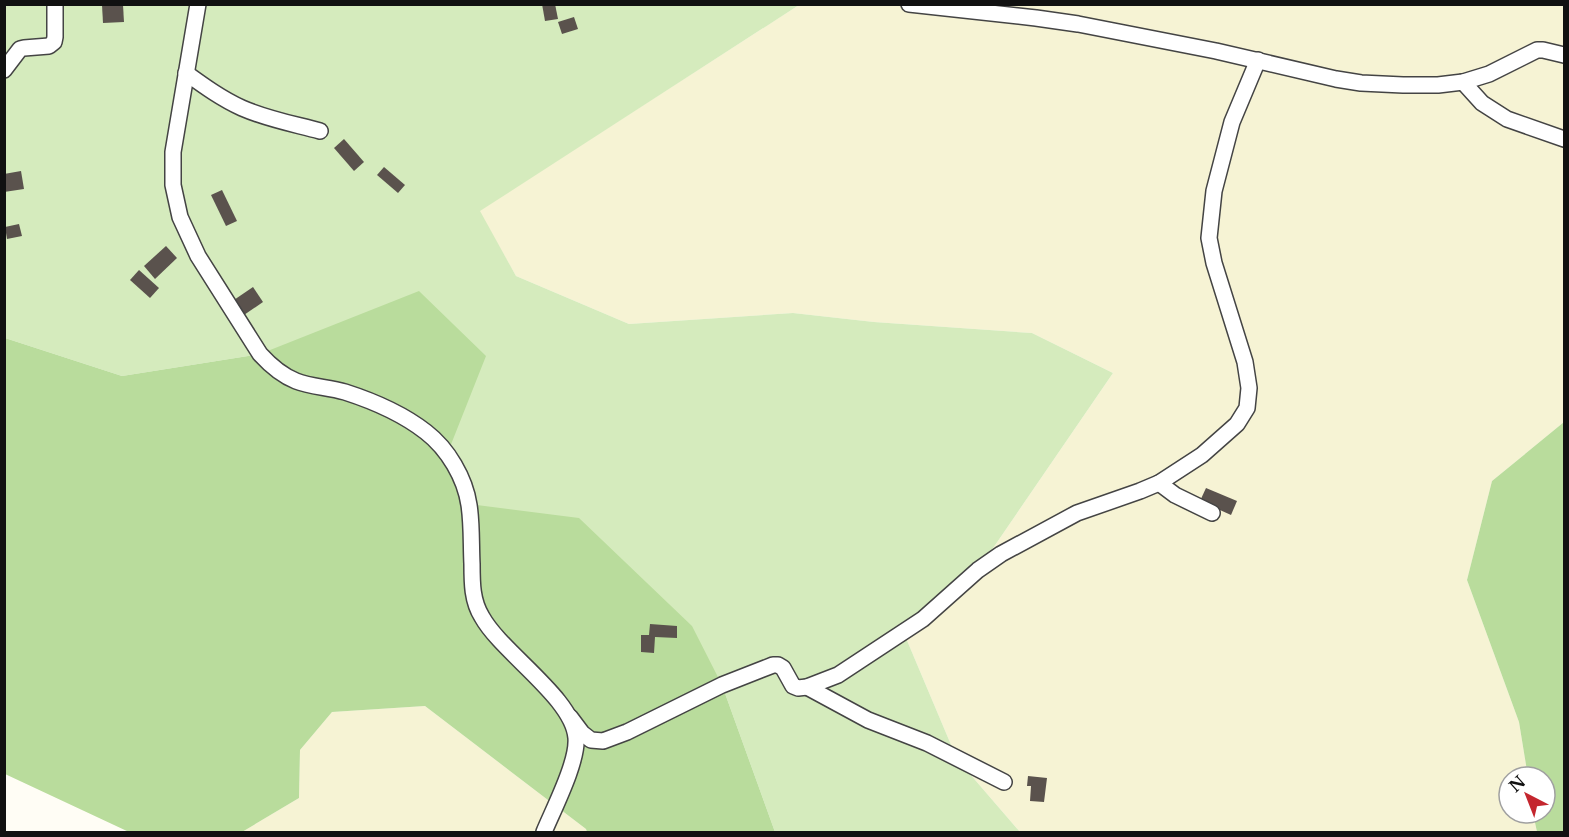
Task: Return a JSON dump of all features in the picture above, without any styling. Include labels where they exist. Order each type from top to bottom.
[{"type":"street","points":[[4,70],[20,49],[49,46],[54,42],[55,4]]},
{"type":"street","points":[[198,4],[173,152],[173,185],[180,216],[198,256],[260,354],[270,365],[297,382],[342,391],[397,414],[426,432],[447,452],[460,477],[469,504],[473,594],[482,618],[552,695],[582,732],[591,740],[603,741],[722,685],[773,666],[778,665],[783,668],[793,686],[798,688],[807,687],[838,675],[923,618],[978,570],[1001,554],[1077,513],[1159,483],[1202,455],[1238,424],[1247,408],[1249,388],[1245,363],[1214,263],[1209,238],[1214,190],[1228,132],[1258,60]]},
{"type":"street","points":[[909,4],[1078,24],[1361,83],[1438,85],[1463,82],[1489,74],[1538,50],[1564,56]]},
{"type":"street","points":[[186,73],[243,108],[281,121],[320,130]]},
{"type":"street","points":[[1463,82],[1482,103],[1507,119],[1564,139]]},
{"type":"street","points":[[1159,483],[1174,495],[1212,513]]},
{"type":"street","points":[[807,687],[867,720],[927,743],[1004,782]]},
{"type":"street","points":[[543,832],[566,781],[574,756],[576,738],[570,717]]},
{"type":"shaded area","points":[[799,5],[1564,5],[1564,422],[1492,481],[1467,580],[1519,722],[1526,765],[1497,765],[1497,825],[1536,825],[1537,832],[1020,832],[957,759],[903,631],[978,570],[1113,373],[1032,333],[874,322],[793,313],[629,324],[516,276],[479,211]]},
{"type":"shaded area","points":[[425,706],[587,832],[242,832],[299,798],[300,750],[332,712]]},
{"type":"green space","points":[[5,5],[799,5],[480,211],[516,276],[629,324],[793,313],[874,322],[1032,333],[1113,373],[978,570],[903,631],[957,759],[1020,832],[775,832],[722,685],[260,354],[122,376],[5,338]]},
{"type":"green space","points":[[419,291],[486,356],[448,452],[469,504],[579,518],[692,626],[722,685],[775,832],[587,832],[425,706],[332,712],[300,750],[299,798],[242,832],[129,832],[5,774],[5,338],[122,376],[260,354]]},
{"type":"green space","points":[[1564,422],[1564,832],[1537,832],[1536,825],[1557,825],[1557,765],[1526,765],[1519,722],[1467,580],[1492,481]]},
{"type":"building","points":[[542,4],[555,4],[558,19],[545,21]]},
{"type":"building","points":[[102,5],[123,5],[124,22],[103,23]]},
{"type":"building","points":[[574,17],[578,29],[562,34],[558,22]]},
{"type":"building","points":[[344,139],[364,162],[354,171],[334,148]]},
{"type":"building","points":[[384,167],[405,185],[398,193],[377,175]]},
{"type":"building","points":[[21,171],[24,189],[4,192],[4,174]]},
{"type":"building","points":[[222,190],[237,221],[226,226],[211,195]]},
{"type":"building","points":[[19,224],[22,236],[7,239],[5,227]]},
{"type":"building","points":[[166,246],[177,258],[155,279],[144,266]]},
{"type":"building","points":[[139,270],[159,288],[150,298],[130,280]]},
{"type":"building","points":[[253,287],[263,302],[241,317],[231,302]]},
{"type":"building","points":[[1206,488],[1237,501],[1231,515],[1200,501]]},
{"type":"building","points":[[650,624],[677,626],[677,638],[655,637],[654,653],[641,652],[641,635],[649,635]]},
{"type":"building","points":[[1028,776],[1047,778],[1044,802],[1030,801],[1031,786],[1027,786]]}]
